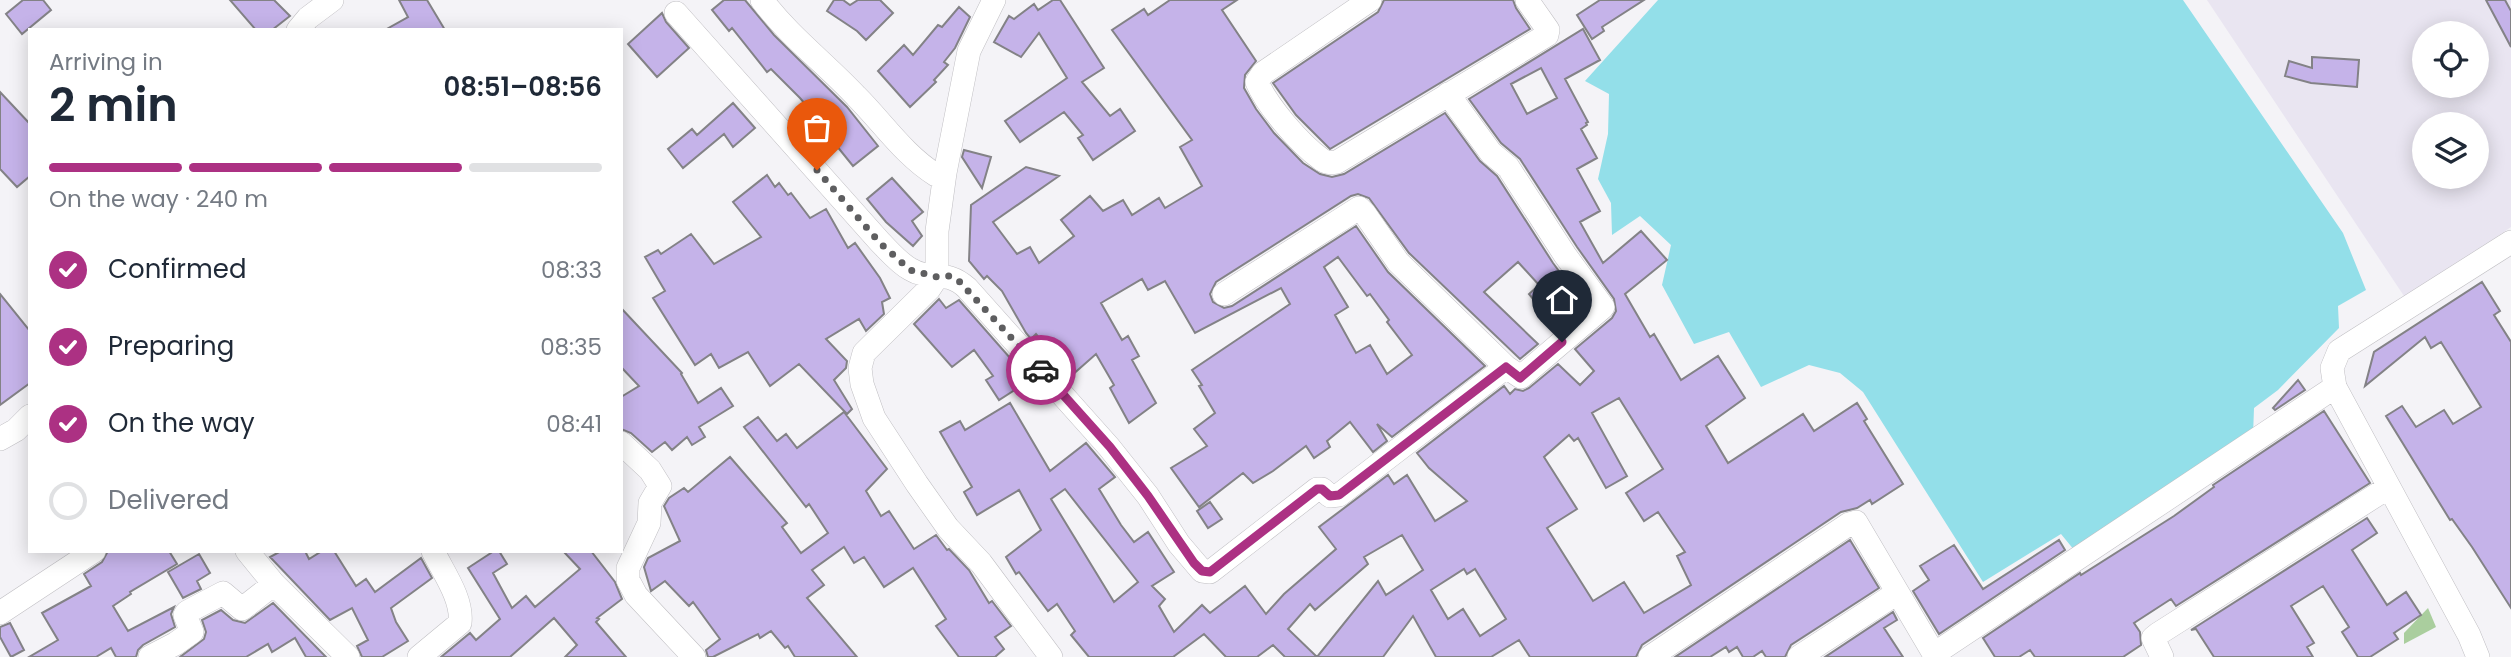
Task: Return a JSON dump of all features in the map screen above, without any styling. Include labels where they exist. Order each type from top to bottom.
[{"type":"street","points":[[300,28],[308,18],[332,0]]},
{"type":"street","points":[[762,0],[775,18],[864,104],[916,163],[936,175],[945,173]]},
{"type":"street","points":[[994,0],[969,51],[945,173],[937,231],[937,277],[929,289],[864,353],[860,368],[862,384],[874,418],[948,528],[981,563],[1051,657]]},
{"type":"street","points":[[1370,0],[1263,73],[1257,82],[1288,127],[1322,160],[1329,163],[1336,162],[1547,35],[1548,30],[1527,0]]},
{"type":"street","points":[[676,13],[880,243],[910,270],[937,277],[950,276],[958,280],[977,299],[1110,447],[1148,496],[1179,544],[1202,571],[1210,572],[1317,489],[1322,489],[1330,496],[1339,495],[1506,367]]},
{"type":"street","points":[[1224,293],[1359,208],[1398,262],[1520,378],[1604,305],[1565,255],[1508,167],[1491,153],[1448,94]]},
{"type":"street","points":[[2478,657],[2469,635],[2335,387],[2332,369],[2339,351],[2511,242]]},
{"type":"street","points":[[1650,657],[1853,522],[1858,525],[1932,655],[2335,387]]},
{"type":"street","points":[[0,439],[16,430],[28,418]]},
{"type":"street","points":[[623,445],[650,470],[660,485],[650,503],[649,523],[628,568],[628,580],[636,595],[694,657]]},
{"type":"street","points":[[2162,657],[2153,643],[2153,638],[2158,634],[2389,487]]},
{"type":"street","points":[[0,613],[91,553]]},
{"type":"street","points":[[249,553],[274,584],[348,657]]},
{"type":"street","points":[[419,657],[460,622],[461,612],[456,598],[434,553]]},
{"type":"street","points":[[149,657],[192,632],[185,615],[198,606],[223,593],[242,609],[274,584]]},
{"type":"street","points":[[1798,657],[1897,593]]},
{"type":"shaded area","points":[[2207,0],[2511,0],[2511,227],[2406,299]]},
{"type":"green space","points":[[2428,608],[2436,627],[2404,644],[2404,633]]},
{"type":"water","points":[[1658,0],[2183,0],[2343,233],[2366,290],[2338,306],[2339,328],[2278,390],[2254,408],[2253,436],[2079,556],[2061,534],[1983,582],[1863,392],[1840,373],[1809,365],[1761,387],[1729,332],[1694,344],[1662,285],[1671,245],[1640,216],[1612,235],[1611,203],[1598,179],[1608,134],[1609,94],[1585,81]]},
{"type":"building","points":[[23,0],[43,0],[51,10],[22,34],[6,14]]},
{"type":"building","points":[[230,0],[274,0],[290,16],[275,28],[254,28]]},
{"type":"building","points":[[399,0],[427,0],[444,28],[389,28],[408,17]]},
{"type":"building","points":[[724,0],[745,0],[774,35],[847,107],[878,146],[853,166],[836,145],[838,143],[800,98],[771,69],[767,72],[732,28],[729,31],[712,10]]},
{"type":"building","points":[[834,0],[843,0],[850,5],[858,0],[880,0],[893,13],[866,40],[827,11]]},
{"type":"building","points":[[1053,0],[1060,0],[1104,68],[1082,82],[1110,116],[1120,109],[1135,131],[1093,160],[1078,138],[1083,135],[1064,112],[1020,142],[1005,121],[1067,78],[1039,33],[1021,57],[994,42],[1009,16],[1014,19],[1034,4],[1038,10]]},
{"type":"building","points":[[1170,0],[1237,0],[1222,10],[1256,61],[1245,75],[1244,88],[1274,133],[1303,163],[1320,174],[1332,177],[1344,174],[1445,113],[1480,161],[1497,176],[1553,263],[1584,305],[1557,328],[1529,294],[1539,285],[1518,262],[1484,292],[1538,344],[1520,359],[1409,253],[1369,198],[1358,194],[1351,196],[1216,282],[1210,294],[1213,302],[1224,308],[1232,306],[1356,226],[1388,272],[1485,366],[1392,437],[1377,424],[1387,441],[1373,452],[1350,422],[1327,441],[1330,447],[1314,458],[1306,446],[1253,483],[1243,473],[1199,507],[1171,468],[1207,446],[1194,429],[1215,413],[1192,370],[1290,304],[1281,288],[1195,333],[1165,281],[1148,290],[1142,279],[1101,303],[1122,340],[1128,336],[1139,356],[1132,360],[1156,403],[1129,423],[1110,388],[1114,385],[1096,354],[1071,376],[1036,334],[1031,339],[1002,291],[987,276],[984,279],[969,261],[971,205],[1026,167],[1059,176],[993,222],[1017,254],[1030,247],[1039,263],[1074,236],[1061,220],[1090,196],[1103,211],[1123,200],[1132,215],[1159,198],[1165,208],[1202,186],[1180,147],[1192,140],[1112,30],[1144,9],[1148,15]],"holes":[[[1338,257],[1367,296],[1370,294],[1412,355],[1387,374],[1370,345],[1356,353],[1335,315],[1348,307],[1324,267]]]},
{"type":"building","points":[[1384,0],[1513,0],[1530,29],[1330,149],[1296,115],[1273,83],[1378,12]]},
{"type":"building","points":[[1600,0],[1644,0],[1602,27],[1604,31],[1592,39],[1577,15]]},
{"type":"building","points":[[2486,0],[2505,0],[2511,11],[2511,47]]},
{"type":"building","points":[[959,7],[970,17],[955,48],[944,62],[948,65],[934,80],[936,82],[910,107],[878,71],[904,45],[913,55],[938,25],[942,27]]},
{"type":"building","points":[[662,13],[666,22],[689,48],[657,77],[628,44]]},
{"type":"building","points":[[1583,29],[1600,60],[1565,79],[1588,122],[1581,129],[1597,158],[1577,169],[1600,211],[1580,222],[1603,263],[1641,231],[1667,260],[1625,294],[1650,337],[1654,334],[1681,380],[1718,356],[1745,398],[1706,426],[1728,463],[1803,414],[1814,431],[1857,403],[1867,419],[1864,421],[1903,484],[1872,504],[1870,500],[1857,508],[1841,512],[1642,645],[1636,657],[1530,657],[1519,640],[1491,657],[1436,657],[1413,616],[1383,657],[1317,657],[1285,657],[1273,645],[1257,657],[1226,657],[1204,634],[1173,657],[1089,657],[1071,635],[1075,631],[1057,604],[1048,611],[1019,572],[1016,574],[1006,557],[1041,530],[1019,490],[977,515],[964,492],[972,487],[940,432],[960,421],[965,430],[1010,403],[1050,471],[1086,443],[1115,477],[1099,489],[1121,525],[1134,542],[1148,532],[1174,572],[1152,586],[1165,599],[1159,606],[1174,632],[1202,605],[1210,613],[1245,586],[1266,614],[1284,594],[1336,549],[1319,527],[1388,475],[1394,484],[1407,475],[1435,521],[1467,501],[1429,468],[1417,453],[1504,386],[1510,394],[1515,389],[1523,391],[1558,364],[1580,385],[1594,371],[1575,349],[1612,318],[1616,311],[1614,299],[1520,159],[1501,143],[1469,99]],"holes":[[[1541,68],[1557,98],[1527,114],[1511,84]],[[1619,398],[1663,469],[1626,493],[1644,521],[1658,512],[1685,552],[1677,556],[1691,585],[1644,613],[1624,582],[1593,601],[1547,528],[1577,509],[1544,457],[1569,435],[1574,441],[1578,438],[1606,488],[1627,476],[1592,413]],[[1065,489],[1138,582],[1114,602],[1051,499]],[[1402,535],[1423,570],[1386,595],[1378,581],[1317,657],[1288,629],[1310,604],[1315,610],[1368,564],[1364,557]],[[1464,569],[1467,574],[1475,569],[1506,619],[1480,636],[1463,609],[1448,619],[1431,590]]]},
{"type":"building","points":[[2312,57],[2359,60],[2357,87],[2311,83],[2285,76],[2289,61],[2312,68]]},
{"type":"building","points":[[0,92],[28,122],[28,178],[17,187],[0,169]]},
{"type":"building","points":[[733,103],[755,128],[733,147],[724,134],[683,168],[668,149],[692,129],[697,135]]},
{"type":"building","points":[[964,150],[991,157],[982,188],[962,157]]},
{"type":"building","points":[[767,175],[775,187],[779,183],[788,195],[791,193],[810,218],[826,209],[848,248],[855,243],[880,278],[890,298],[882,302],[884,314],[866,331],[859,319],[826,339],[847,361],[846,368],[834,380],[852,409],[847,414],[799,364],[770,386],[748,352],[719,368],[711,354],[695,365],[653,298],[665,291],[645,257],[658,250],[661,254],[691,234],[714,264],[761,237],[733,202]]},
{"type":"building","points":[[892,178],[923,212],[912,221],[922,236],[913,246],[886,222],[867,199]]},
{"type":"building","points":[[2482,282],[2500,311],[2494,315],[2511,342],[2511,608],[2472,547],[2452,519],[2450,520],[2386,416],[2402,406],[2416,427],[2444,410],[2453,424],[2481,407],[2441,342],[2431,348],[2425,337],[2365,386],[2374,352]]},
{"type":"building","points":[[0,294],[28,329],[28,384],[0,405]]},
{"type":"building","points":[[939,299],[946,308],[959,300],[1011,359],[1009,361],[1024,384],[999,400],[986,380],[993,376],[974,350],[952,367],[914,324]]},
{"type":"building","points":[[623,310],[682,373],[698,403],[721,388],[733,406],[699,427],[705,437],[692,445],[687,437],[672,450],[665,442],[652,452],[631,433],[623,430],[623,396],[639,386],[623,369]]},
{"type":"building","points":[[2298,380],[2305,390],[2275,410],[2273,408]]},
{"type":"building","points":[[2324,411],[2370,483],[2176,606],[2171,599],[2134,623],[2140,632],[2141,645],[2123,657],[2035,657],[2030,650],[2019,657],[1995,657],[1983,638],[2080,573],[2081,575],[2174,516],[2214,487],[2213,485]]},
{"type":"building","points":[[844,412],[887,469],[866,491],[881,516],[889,511],[914,549],[936,535],[947,550],[969,570],[989,603],[992,601],[1011,626],[995,637],[1004,649],[995,657],[959,657],[936,626],[946,619],[913,568],[884,587],[864,557],[854,563],[844,547],[812,570],[824,585],[807,598],[857,657],[795,657],[788,646],[785,648],[771,631],[760,638],[758,634],[708,657],[706,650],[720,639],[693,602],[689,606],[665,581],[651,591],[644,567],[648,558],[680,541],[664,506],[669,498],[684,488],[688,492],[730,457],[787,523],[782,527],[801,553],[828,533],[809,504],[806,507],[744,427],[758,417],[777,441],[786,434],[797,448]]},
{"type":"building","points":[[1210,502],[1222,519],[1208,528],[1197,511]]},
{"type":"building","points":[[2367,518],[2377,533],[2352,550],[2387,605],[2406,592],[2421,615],[2394,633],[2398,639],[2370,657],[2358,657],[2342,632],[2349,627],[2323,586],[2291,606],[2314,643],[2307,647],[2313,657],[2214,657],[2196,629],[2191,630]]},
{"type":"building","points":[[1850,540],[1879,588],[1791,645],[1785,657],[1766,657],[1762,651],[1753,657],[1743,657],[1737,647],[1729,652],[1726,647],[1710,657],[1675,657]]},
{"type":"building","points":[[2059,540],[2065,550],[1939,634],[1913,591],[1929,580],[1920,566],[1954,545],[1983,589]]},
{"type":"building","points":[[107,553],[170,553],[177,564],[130,592],[131,594],[113,606],[128,631],[174,607],[171,614],[175,627],[143,645],[136,657],[116,657],[111,648],[96,657],[29,657],[58,640],[42,613],[91,586],[84,574],[102,562]]},
{"type":"building","points":[[277,553],[306,553],[309,559],[319,553],[335,553],[356,586],[366,579],[375,592],[421,558],[432,578],[391,608],[408,641],[382,657],[362,657],[357,646],[368,640],[352,608],[330,620],[270,557]]},
{"type":"building","points":[[491,553],[500,553],[507,564],[493,573],[512,608],[526,596],[535,607],[580,569],[565,553],[593,553],[615,582],[622,599],[597,618],[599,619],[596,622],[626,657],[565,657],[577,645],[554,618],[510,657],[441,657],[470,633],[476,640],[500,619],[468,568]]},
{"type":"building","points":[[199,554],[210,573],[197,581],[201,589],[183,598],[168,572]]},
{"type":"building","points":[[273,603],[326,657],[306,657],[295,638],[272,652],[268,644],[246,657],[180,657],[204,639],[206,632],[202,620],[221,610],[233,620],[245,623]]},
{"type":"building","points":[[1893,612],[1897,620],[1884,628],[1903,657],[1825,657]]},
{"type":"building","points":[[10,623],[24,650],[11,657],[0,637],[0,627]]},
{"type":"way so far","points":[[817,170],[880,243],[910,270],[937,277],[950,276],[958,280],[1041,370]]},
{"type":"route","points":[[1041,370],[1110,447],[1194,563],[1202,571],[1210,572],[1317,489],[1322,489],[1330,496],[1339,495],[1506,367],[1520,378],[1562,342]]}]
